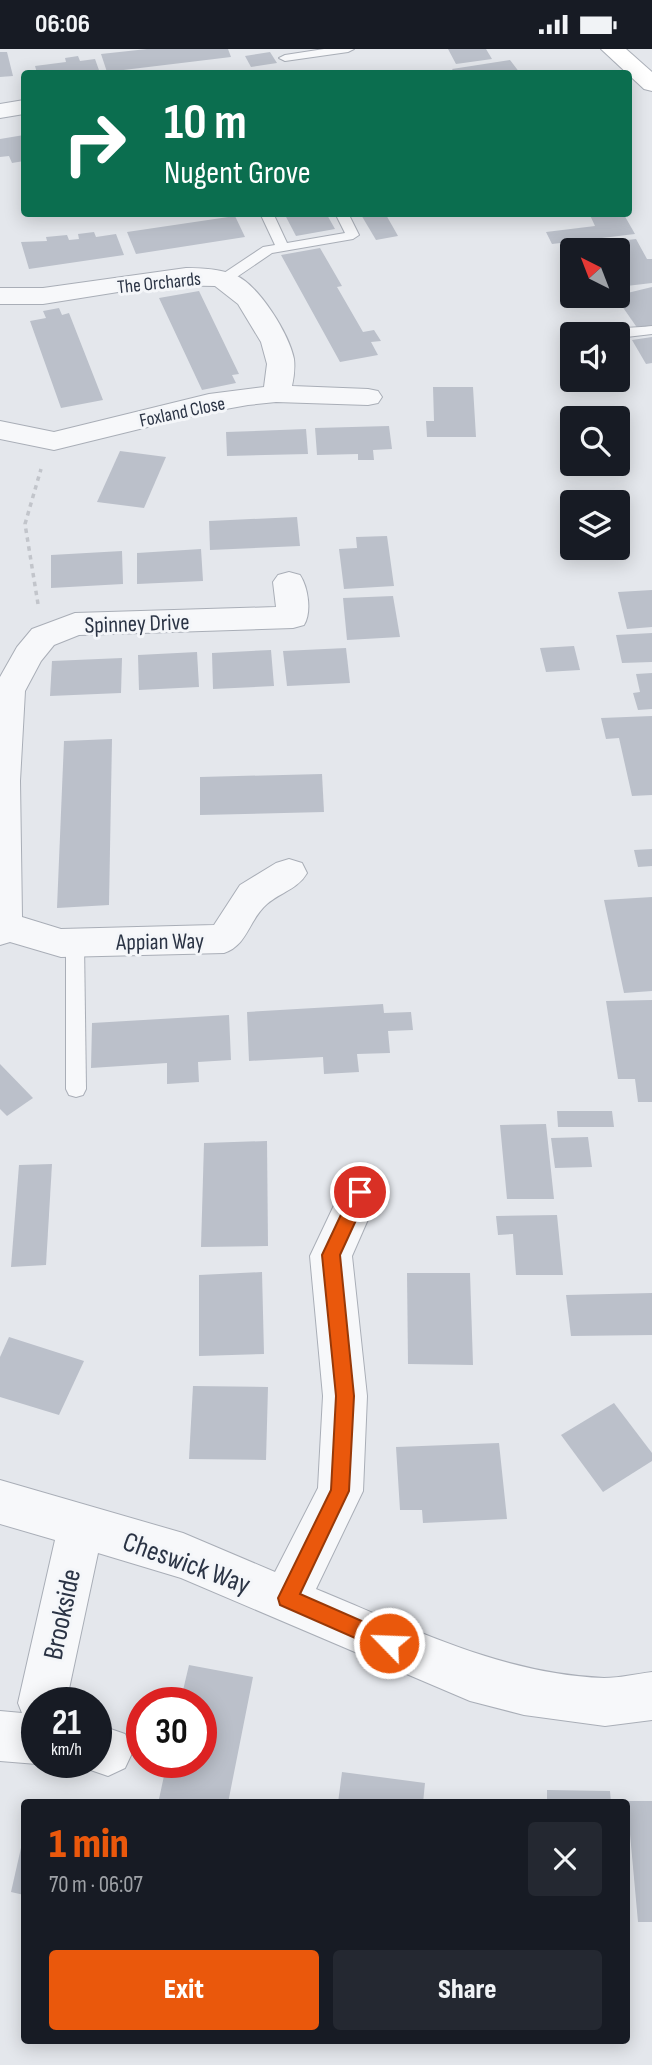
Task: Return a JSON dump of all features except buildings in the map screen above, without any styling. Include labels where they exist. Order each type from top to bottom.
[{"type":"street","points":[[612,49],[652,84]]},
{"type":"street","points":[[0,111],[21,108]]},
{"type":"street","name":"The Orchards","points":[[0,296],[42,296],[197,274],[223,280],[240,289],[281,352],[281,375],[276,394]]},
{"type":"street","name":"Foxland Close","points":[[0,431],[54,440],[209,403],[276,394],[368,397]]},
{"type":"street","name":"Spinney Drive","points":[[43,637],[75,624],[293,617],[289,582]]},
{"type":"street","points":[[2,928],[4,781],[9,691],[22,665],[43,637]]},
{"type":"street","name":"Appian Way","points":[[2,928],[61,943],[224,939],[253,895],[289,873]]},
{"type":"street","points":[[287,1598],[340,1491],[345,1396],[331,1255],[360,1192]]},
{"type":"street","name":"Cheswick Way","points":[[0,1502],[183,1556],[470,1677],[524,1691],[605,1702],[652,1696]]},
{"type":"street","name":"Brookside","points":[[40,1687],[80,1525]]},
{"type":"lane","points":[[285,58],[348,49]]},
{"type":"lane","points":[[268,217],[283,247]]},
{"type":"lane","points":[[223,280],[268,250],[353,235],[343,217]]},
{"type":"lane","points":[[630,334],[652,330]]},
{"type":"lane","points":[[75,943],[76,1089]]},
{"type":"path","points":[[43,637],[24,524],[49,446],[54,440]]},
{"type":"route","points":[[360,1192],[331,1255],[345,1396],[340,1491],[287,1598],[389,1643]]}]
